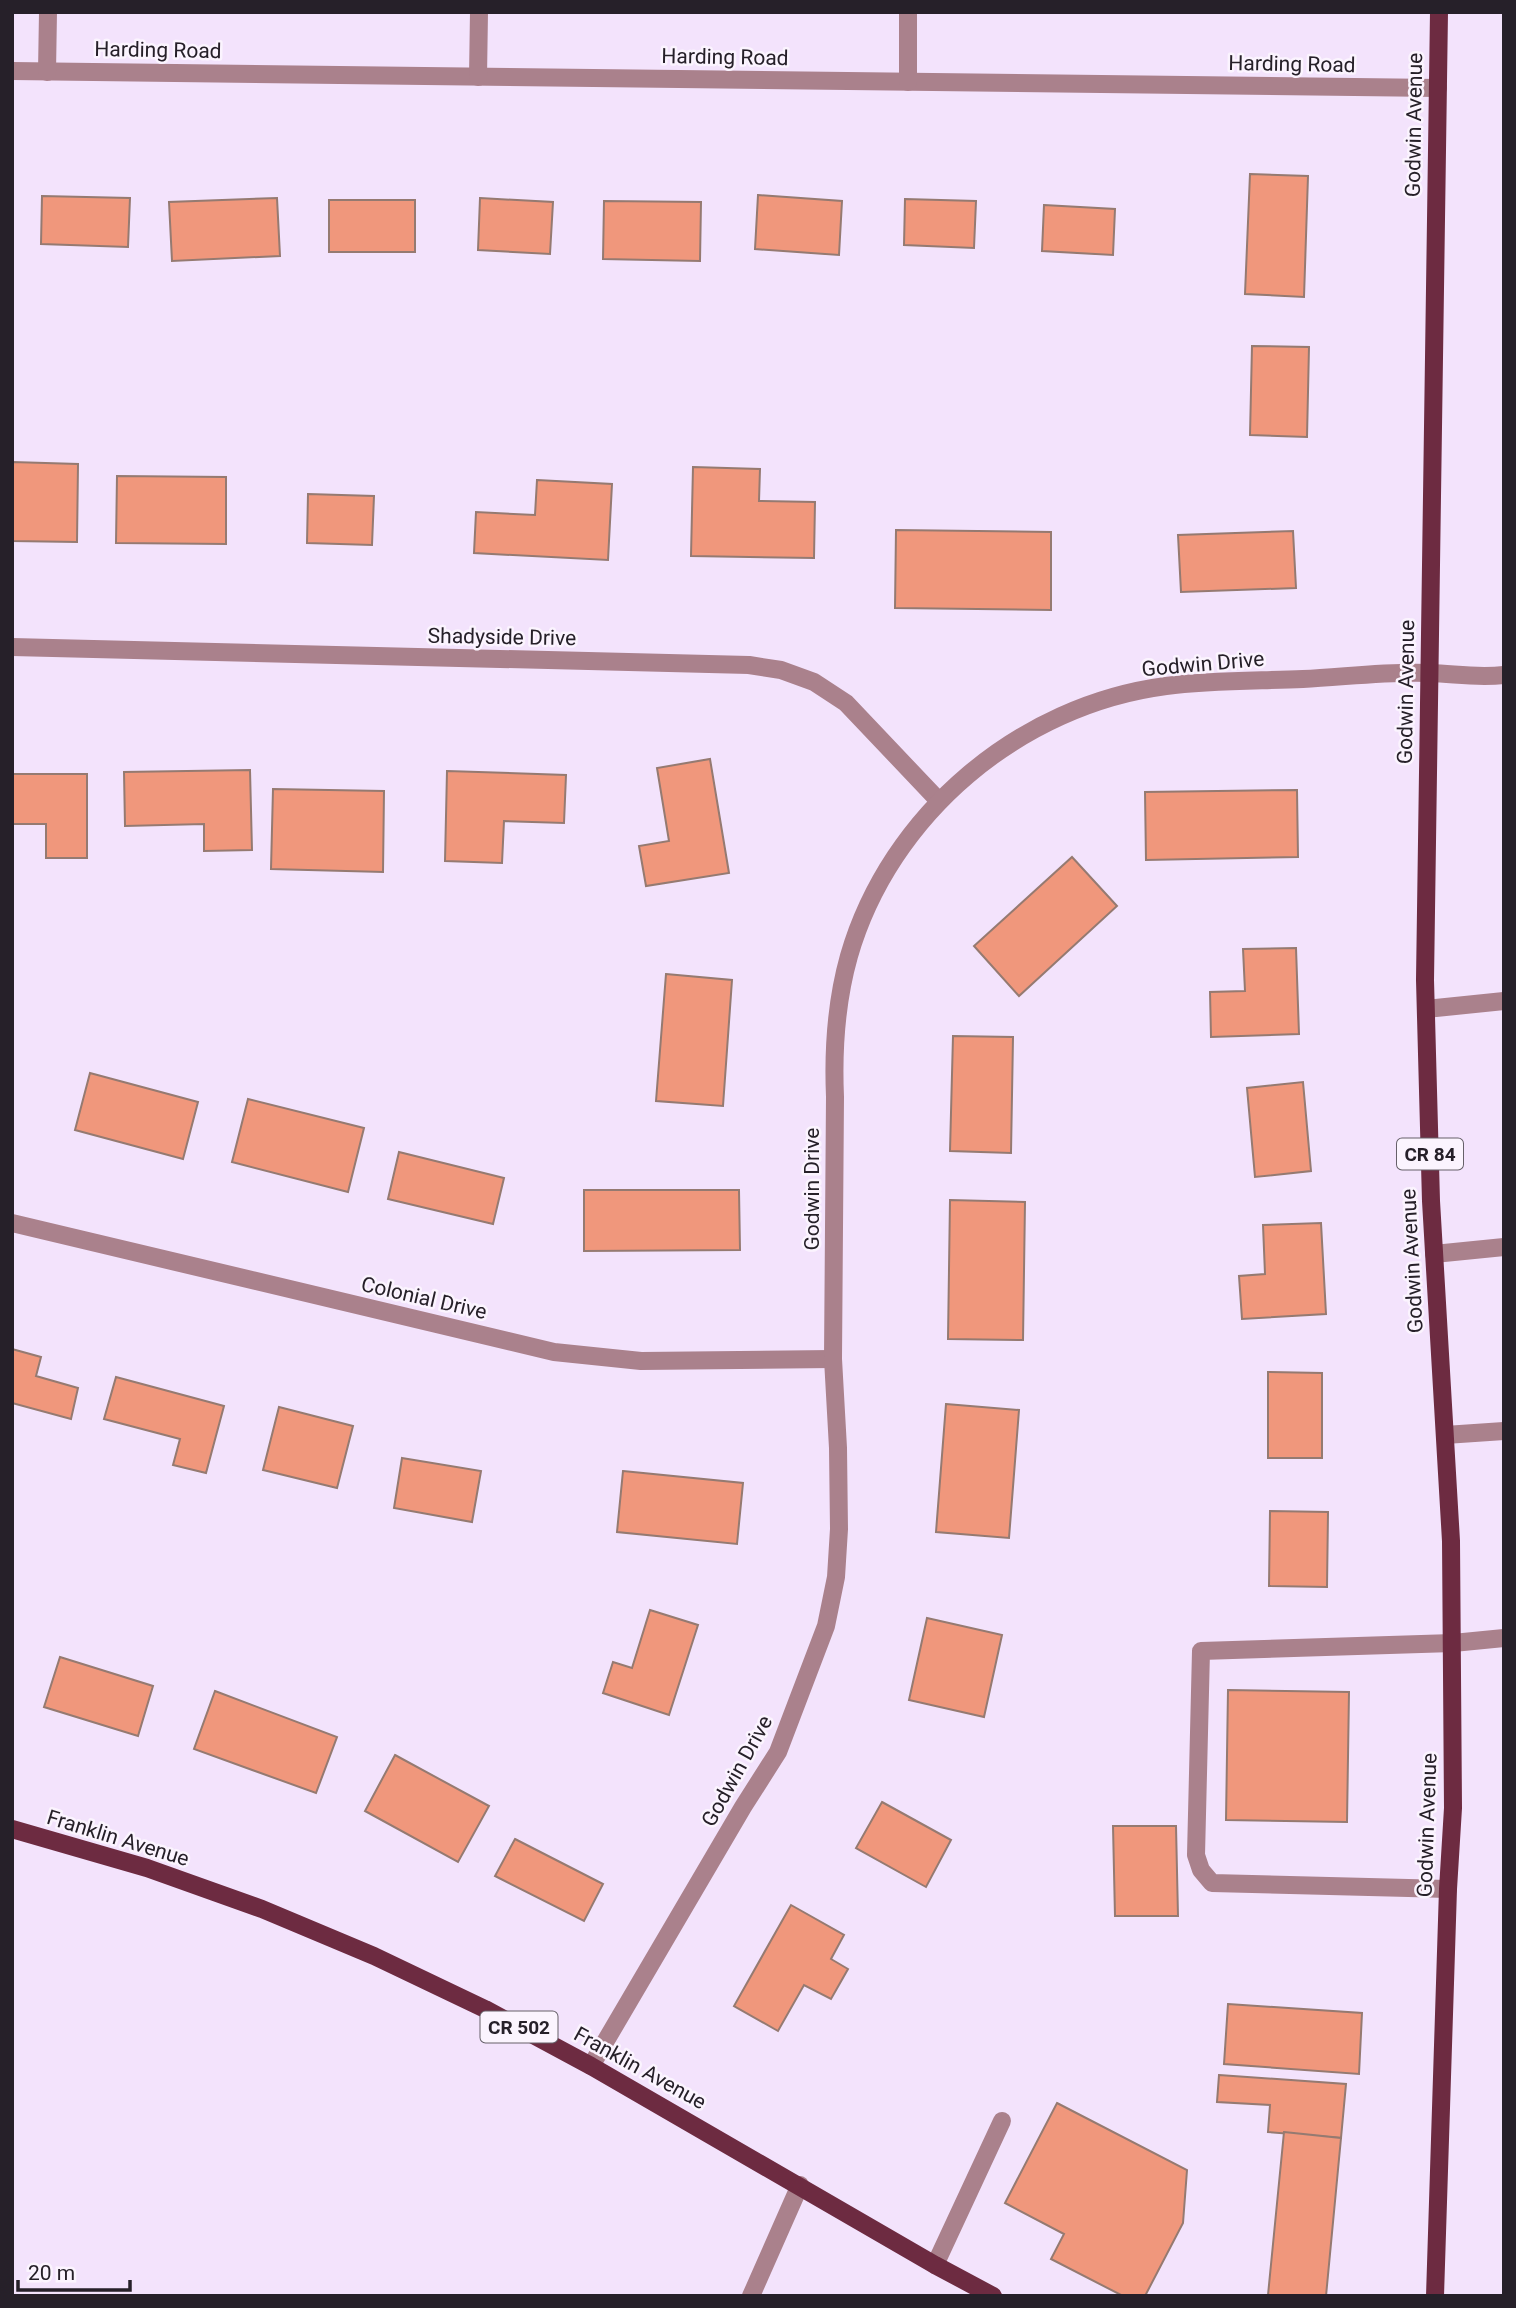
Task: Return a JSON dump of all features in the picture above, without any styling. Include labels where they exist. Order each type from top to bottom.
[{"type":"main road","name":"Godwin Avenue","points":[[1435,2296],[1452,1808],[1453,1643],[1451,1542],[1434,1254],[1426,1009],[1439,12]]},
{"type":"main road","name":"Franklin Avenue","points":[[12,1829],[147,1868],[274,1914],[374,1956],[485,2009],[591,2067],[993,2296]]},
{"type":"street","points":[[47,72],[48,12]]},
{"type":"street","points":[[478,77],[479,12]]},
{"type":"street","points":[[908,12],[908,82]]},
{"type":"street","name":"Harding Road","points":[[12,71],[1438,88]]},
{"type":"street","name":"Shadyside Drive","points":[[12,647],[749,665],[781,670],[814,681],[846,703],[939,801]]},
{"type":"street","name":"Godwin Drive","points":[[591,2067],[778,1752],[826,1626],[836,1577],[839,1528],[833,1359],[833,1060],[838,1007],[850,955],[871,899],[905,842],[939,801],[994,753],[1045,722],[1107,698],[1166,686],[1429,673],[1476,678],[1504,676]]},
{"type":"street","points":[[1426,1009],[1504,1001]]},
{"type":"street","name":"Colonial Drive","points":[[12,1223],[554,1352],[640,1361],[833,1359]]},
{"type":"street","points":[[1434,1254],[1504,1247]]},
{"type":"street","points":[[1445,1435],[1504,1431]]},
{"type":"street","points":[[1448,1889],[1212,1883],[1201,1870],[1196,1854],[1201,1651],[1453,1643],[1504,1638]]},
{"type":"street","points":[[935,2265],[1002,2121]]},
{"type":"street","points":[[751,2296],[800,2185]]},
{"type":"building","points":[[1250,174],[1308,176],[1304,297],[1245,294]]},
{"type":"building","points":[[758,195],[842,201],[839,255],[755,249]]},
{"type":"building","points":[[42,196],[130,198],[128,247],[41,244]]},
{"type":"building","points":[[277,198],[280,256],[172,261],[169,202]]},
{"type":"building","points":[[480,198],[553,202],[550,254],[478,250]]},
{"type":"building","points":[[905,199],[976,201],[974,248],[904,245]]},
{"type":"building","points":[[329,200],[415,200],[415,252],[329,252]]},
{"type":"building","points":[[604,201],[701,202],[700,261],[603,259]]},
{"type":"building","points":[[1044,205],[1115,209],[1113,255],[1042,251]]},
{"type":"building","points":[[1252,346],[1309,347],[1307,437],[1250,435]]},
{"type":"building","points":[[12,462],[78,464],[77,542],[12,541]]},
{"type":"building","points":[[693,467],[760,469],[759,501],[815,502],[814,558],[691,556]]},
{"type":"building","points":[[117,476],[226,477],[226,544],[116,543]]},
{"type":"building","points":[[537,480],[612,484],[608,560],[474,553],[476,512],[535,515]]},
{"type":"building","points":[[308,494],[374,496],[372,545],[307,543]]},
{"type":"building","points":[[896,530],[1051,532],[1051,610],[895,608]]},
{"type":"building","points":[[1293,531],[1296,588],[1181,592],[1178,535]]},
{"type":"building","points":[[710,759],[729,873],[646,886],[639,846],[669,841],[657,768]]},
{"type":"building","points":[[250,770],[252,850],[204,851],[204,824],[125,826],[124,772]]},
{"type":"building","points":[[447,771],[566,775],[564,823],[504,821],[502,863],[445,861]]},
{"type":"building","points":[[12,774],[87,774],[87,858],[46,858],[46,824],[12,824]]},
{"type":"building","points":[[273,789],[384,791],[383,872],[271,869]]},
{"type":"building","points":[[1297,790],[1298,857],[1146,860],[1145,792]]},
{"type":"building","points":[[1072,857],[1117,906],[1019,996],[974,946]]},
{"type":"building","points":[[1296,948],[1299,1034],[1211,1037],[1210,992],[1245,991],[1243,949]]},
{"type":"building","points":[[666,974],[732,980],[723,1106],[656,1101]]},
{"type":"building","points":[[953,1036],[1013,1037],[1011,1153],[950,1151]]},
{"type":"building","points":[[90,1073],[198,1102],[183,1159],[75,1130]]},
{"type":"building","points":[[1303,1082],[1311,1171],[1255,1177],[1247,1088]]},
{"type":"building","points":[[248,1099],[364,1128],[348,1192],[232,1162]]},
{"type":"building","points":[[399,1152],[504,1178],[493,1224],[388,1199]]},
{"type":"building","points":[[584,1190],[739,1190],[740,1250],[584,1251]]},
{"type":"building","points":[[950,1200],[1025,1202],[1023,1340],[948,1339]]},
{"type":"building","points":[[1321,1223],[1326,1314],[1242,1319],[1239,1276],[1265,1274],[1263,1225]]},
{"type":"building","points":[[12,1349],[41,1357],[36,1376],[78,1388],[71,1419],[12,1403]]},
{"type":"building","points":[[1268,1372],[1322,1373],[1322,1458],[1268,1458]]},
{"type":"building","points":[[116,1377],[224,1406],[206,1473],[173,1465],[180,1439],[104,1419]]},
{"type":"building","points":[[946,1404],[1019,1410],[1009,1538],[936,1532]]},
{"type":"building","points":[[279,1407],[353,1426],[337,1488],[263,1470]]},
{"type":"building","points":[[402,1458],[481,1471],[472,1522],[394,1508]]},
{"type":"building","points":[[623,1471],[743,1483],[737,1544],[617,1532]]},
{"type":"building","points":[[1270,1511],[1328,1512],[1327,1587],[1269,1586]]},
{"type":"building","points":[[650,1610],[698,1625],[669,1715],[603,1693],[613,1662],[632,1668]]},
{"type":"building","points":[[927,1618],[1002,1635],[984,1717],[909,1700]]},
{"type":"building","points":[[60,1657],[153,1686],[138,1736],[44,1707]]},
{"type":"building","points":[[1228,1690],[1349,1692],[1347,1822],[1226,1820]]},
{"type":"building","points":[[215,1691],[337,1737],[316,1793],[194,1749]]},
{"type":"building","points":[[395,1755],[489,1806],[458,1862],[365,1811]]},
{"type":"building","points":[[882,1802],[951,1840],[926,1887],[856,1848]]},
{"type":"building","points":[[1113,1826],[1176,1826],[1178,1916],[1115,1916]]},
{"type":"building","points":[[515,1839],[603,1884],[584,1921],[495,1876]]},
{"type":"building","points":[[791,1905],[844,1935],[831,1959],[848,1969],[831,1999],[804,1985],[778,2031],[734,2006]]},
{"type":"building","points":[[1228,2004],[1362,2013],[1359,2074],[1224,2064]]},
{"type":"building","points":[[1219,2075],[1346,2084],[1341,2138],[1268,2132],[1270,2105],[1217,2102]]},
{"type":"building","points":[[1057,2103],[1187,2170],[1183,2223],[1145,2296],[1123,2296],[1051,2259],[1064,2234],[1005,2203]]},
{"type":"building","points":[[1284,2132],[1341,2138],[1326,2296],[1268,2295]]}]
